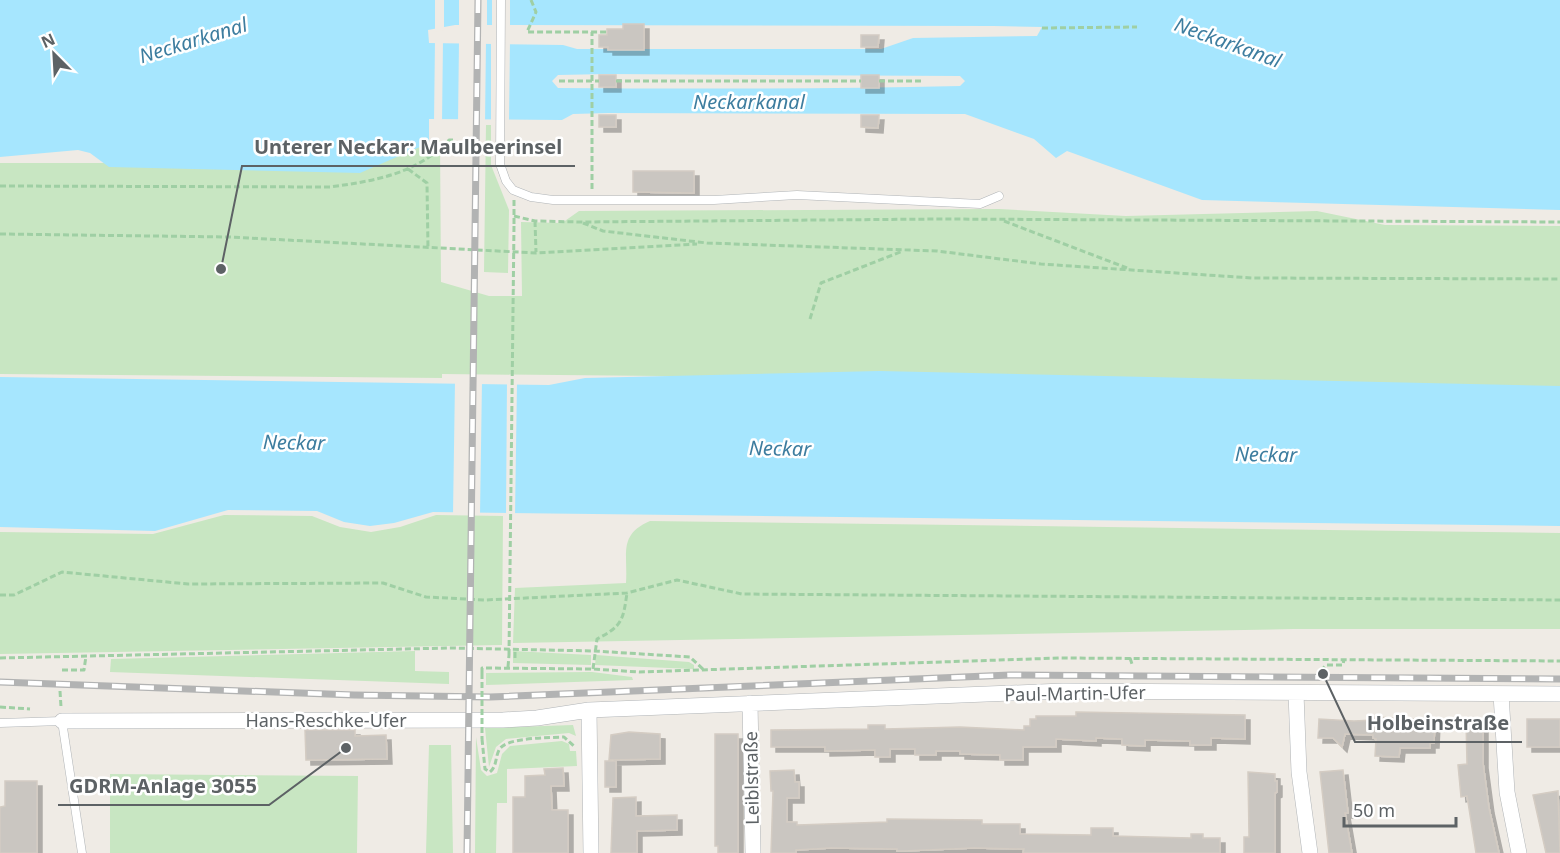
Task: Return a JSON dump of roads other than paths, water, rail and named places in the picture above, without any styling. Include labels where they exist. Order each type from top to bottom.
[{"type":"street","name":"Paul-Martin-Ufer","points":[[589,710],[1063,691],[1560,694]]},
{"type":"street","points":[[1296,693],[1299,772],[1310,853]]},
{"type":"street","points":[[1501,694],[1507,792],[1519,853]]},
{"type":"street","name":"Leiblstraße","points":[[750,703],[753,853]]},
{"type":"street","points":[[589,710],[591,853]]},
{"type":"street","name":"Hans-Reschke-Ufer","points":[[63,721],[503,720],[537,718],[589,710]]},
{"type":"lane","points":[[501,0],[500,164],[506,181],[513,190],[531,197],[592,200],[714,200],[797,195],[980,204],[999,196]]},
{"type":"lane","points":[[0,723],[63,721],[82,853]]},
{"type":"water","name":"Neckarkanal","points":[[0,0],[1560,0],[1560,210],[1202,200],[1067,151],[1056,158],[1034,139],[965,114],[608,113],[573,114],[562,120],[429,119],[429,143],[360,173],[109,167],[90,153],[78,150],[0,157]],"holes":[[[455,25],[994,26],[1042,27],[1037,36],[913,38],[881,49],[577,49],[563,45],[429,43],[428,30]],[[558,75],[960,76],[965,81],[960,86],[709,89],[558,88],[552,81]]]},
{"type":"water","name":"Neckar","points":[[879,371],[1560,386],[1560,526],[433,512],[394,523],[370,526],[344,522],[317,511],[228,510],[155,531],[0,527],[0,377],[549,385],[585,378]]},
{"type":"railway","points":[[467,853],[478,0]]},
{"type":"railway","points":[[0,682],[354,695],[490,697],[1010,675],[1560,679]]},
{"type":"place","name":"Unterer Neckar: Maulbeerinsel","points":[[221,269]]},
{"type":"place","name":"Holbeinstraße","points":[[1323,674]]},
{"type":"place","name":"GDRM-Anlage 3055","points":[[346,748]]}]
